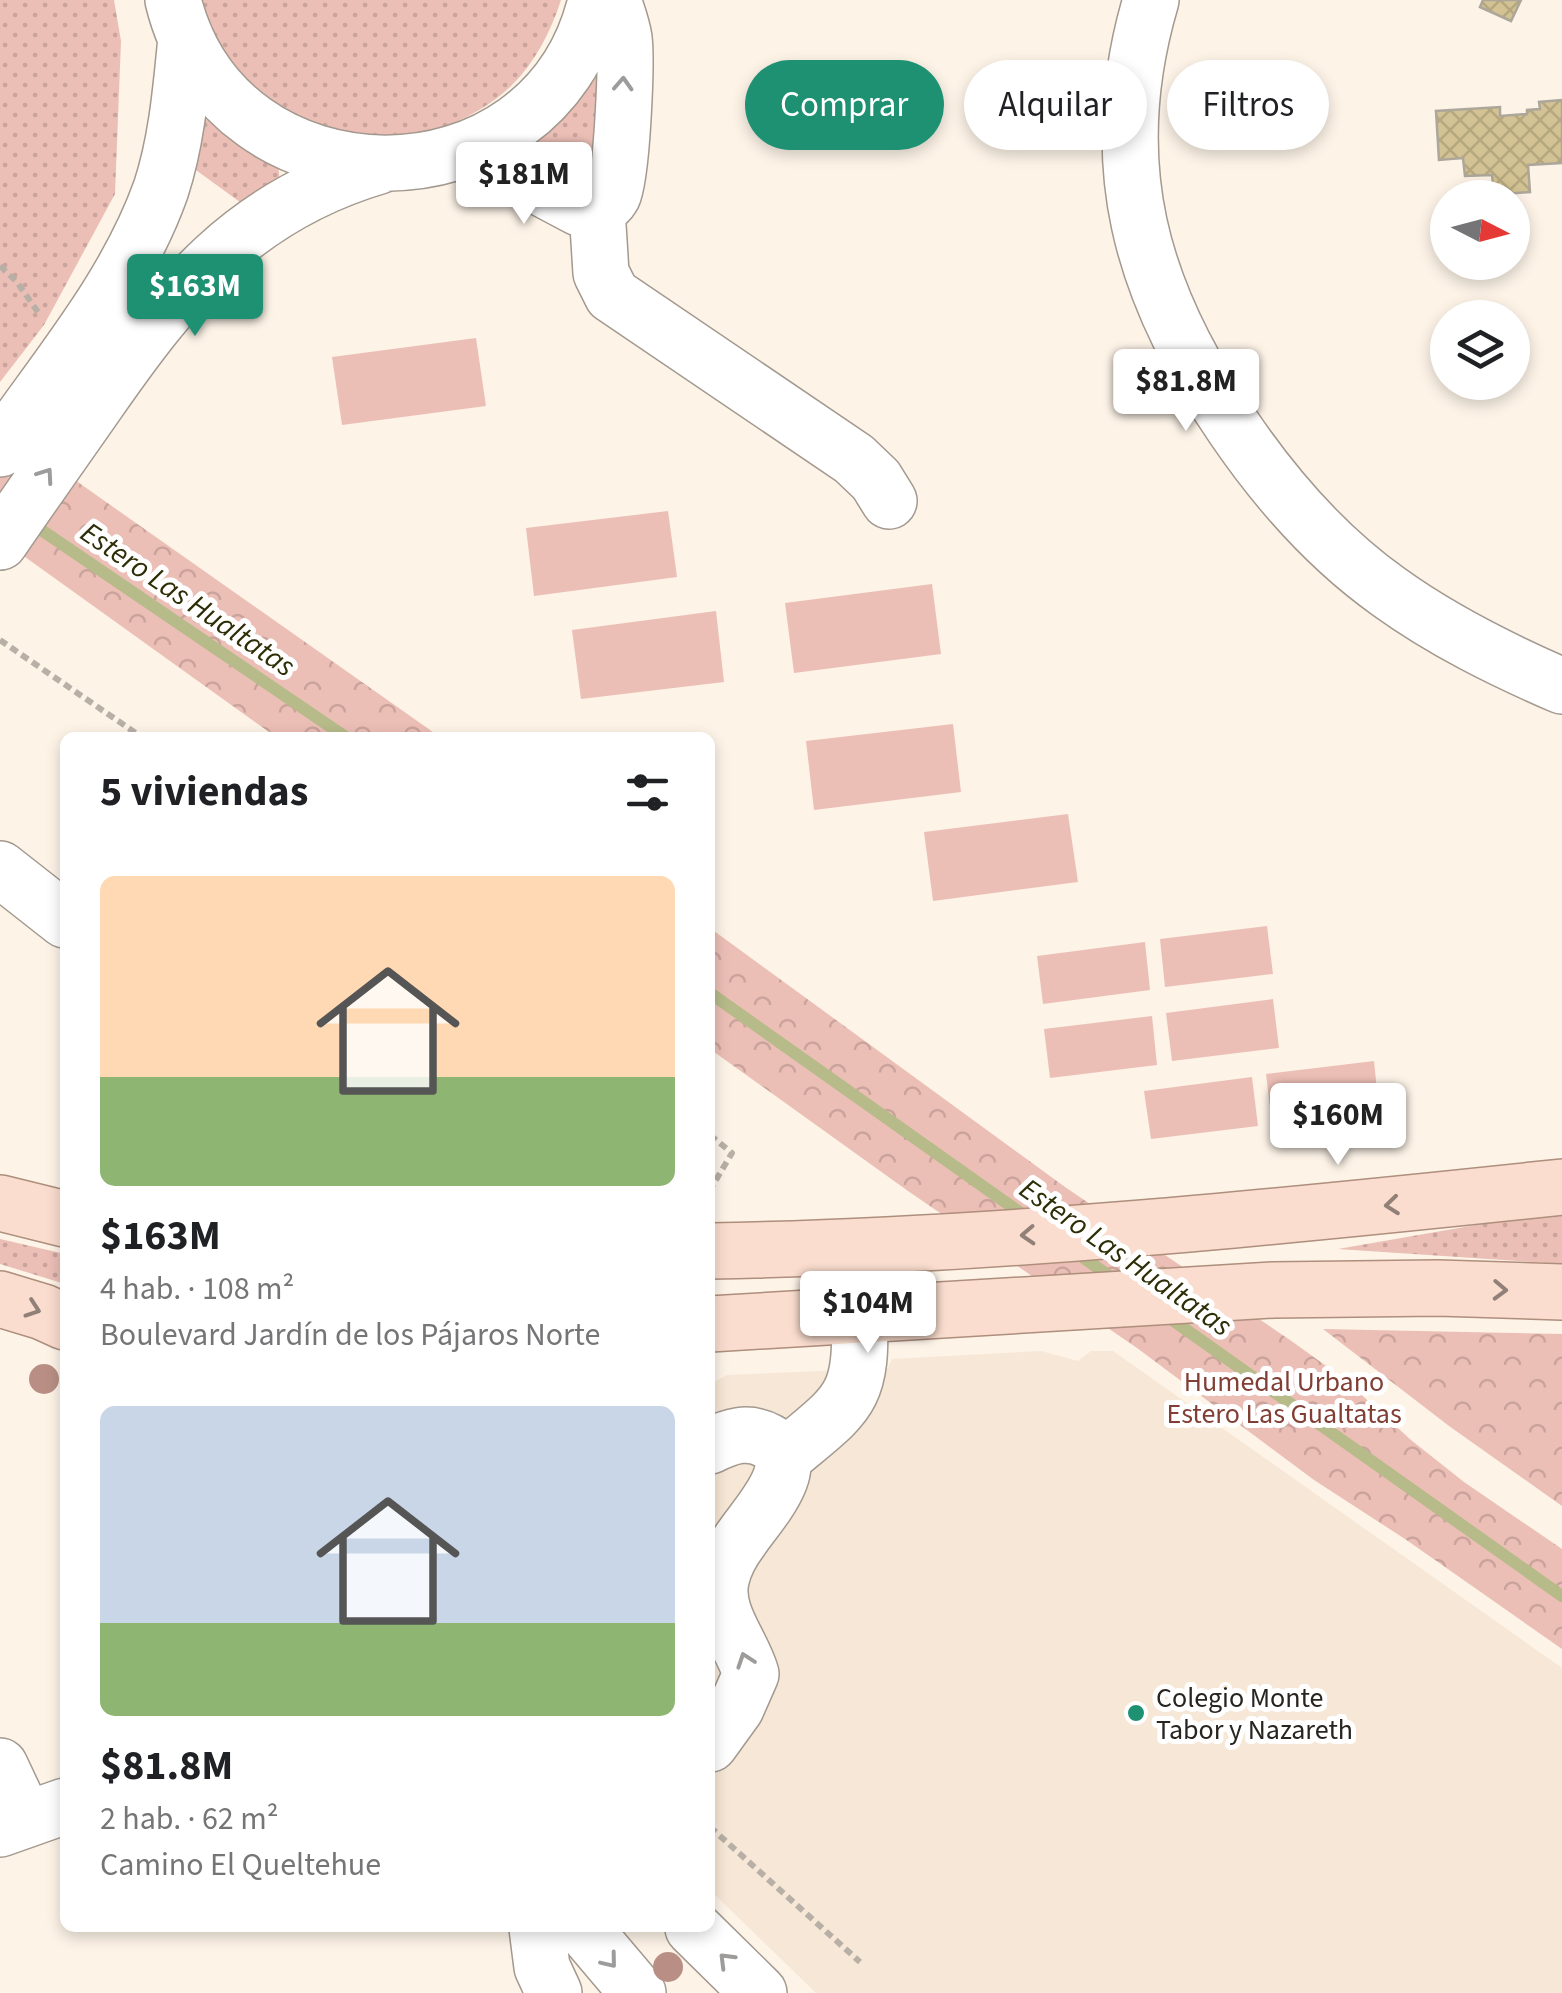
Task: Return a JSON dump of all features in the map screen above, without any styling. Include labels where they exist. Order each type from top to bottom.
[{"type":"main road","points":[[715,1251],[811,1249],[1196,1226],[1562,1187]]},
{"type":"main road","points":[[0,1203],[60,1217]]},
{"type":"main road","points":[[715,1324],[1273,1290],[1438,1288],[1562,1292]]},
{"type":"main road","points":[[0,1299],[60,1320]]},
{"type":"street","points":[[180,19],[219,89],[266,130],[321,156],[382,165],[412,164],[468,148],[523,116],[566,70],[582,42],[596,0]]},
{"type":"street","points":[[468,148],[580,208],[598,208],[614,193],[624,39],[612,0]]},
{"type":"street","points":[[1151,0],[1133,71],[1128,148],[1131,186],[1151,275],[1180,343],[1200,377],[1288,501],[1353,563],[1386,590],[1460,638],[1562,686]]},
{"type":"street","points":[[0,542],[162,185],[175,129],[180,19]]},
{"type":"street","points":[[0,449],[72,378],[170,302],[234,241],[305,195],[382,165]]},
{"type":"street","points":[[598,208],[600,274],[612,296],[854,459],[876,480],[888,501]]},
{"type":"street","points":[[0,869],[60,916]]},
{"type":"street","points":[[782,1459],[842,1408],[854,1390],[861,1351],[859,1314]]},
{"type":"street","points":[[715,1444],[732,1436],[757,1435],[775,1445],[782,1459],[780,1482],[728,1559],[720,1582],[721,1608],[745,1652],[751,1674],[736,1708],[715,1734]]},
{"type":"street","points":[[0,1766],[30,1818]]},
{"type":"street","points":[[538,1932],[542,1967],[554,1993]]},
{"type":"street","points":[[587,1932],[638,1993]]},
{"type":"street","points":[[697,1932],[760,1993]]},
{"type":"path","points":[[0,266],[17,282],[72,378]]},
{"type":"path","points":[[0,640],[134,732]]},
{"type":"path","points":[[715,1139],[732,1153],[715,1182]]},
{"type":"path","points":[[715,1832],[860,1962]]},
{"type":"shaded area","name":"Colegio Monte Tabor y Nazareth","points":[[1041,1351],[1078,1361],[1091,1351],[1113,1351],[1562,1668],[1562,1993],[816,1993],[715,1895],[715,1774],[720,1767],[715,1763],[715,1381],[727,1375],[888,1368],[892,1359]]},
{"type":"green space","points":[[0,0],[114,0],[121,41],[115,194],[44,325],[0,382]]},
{"type":"green space","points":[[195,0],[561,0],[535,57],[520,77],[490,103],[416,135],[362,139],[335,135],[273,111],[237,71]]},
{"type":"green space","points":[[597,73],[607,82],[591,192],[522,148],[588,75]]},
{"type":"green space","points":[[212,119],[278,163],[280,183],[244,205],[189,165],[202,121]]},
{"type":"green space","points":[[476,338],[486,406],[342,425],[332,357]]},
{"type":"green space","points":[[0,423],[433,732],[269,732],[0,539]]},
{"type":"green space","points":[[668,511],[677,577],[534,596],[526,528]]},
{"type":"green space","points":[[932,584],[941,654],[794,673],[785,603]]},
{"type":"green space","points":[[716,611],[724,682],[581,699],[572,630]]},
{"type":"green space","points":[[953,724],[961,792],[814,810],[806,741]]},
{"type":"green space","points":[[1068,814],[1078,882],[933,901],[924,832]]},
{"type":"green space","points":[[1267,926],[1273,974],[1165,987],[1160,939]]},
{"type":"green space","name":"Humedal Urbano Estero Las Gualtatas","points":[[715,932],[1065,1187],[1343,1378],[1464,1482],[1562,1549],[1562,1649],[1314,1480],[1137,1348],[715,1053]]},
{"type":"green space","points":[[1145,942],[1150,990],[1043,1004],[1037,956]]},
{"type":"green space","points":[[1273,999],[1279,1048],[1172,1061],[1166,1013]]},
{"type":"green space","points":[[1152,1016],[1157,1065],[1050,1078],[1044,1029]]},
{"type":"green space","points":[[1374,1061],[1379,1110],[1272,1123],[1266,1074]]},
{"type":"green space","points":[[1252,1077],[1258,1126],[1151,1139],[1144,1091]]},
{"type":"green space","points":[[1562,1210],[1562,1264],[1338,1249]]},
{"type":"green space","points":[[0,1239],[60,1253],[60,1282],[0,1264]]},
{"type":"green space","points":[[1323,1329],[1562,1334],[1562,1506],[1449,1426]]},
{"type":"building","points":[[1483,0],[1521,0],[1511,21],[1480,7]]},
{"type":"building","points":[[1562,100],[1562,163],[1528,165],[1529,180],[1492,180],[1492,175],[1465,176],[1463,158],[1439,160],[1436,111],[1500,107],[1500,116],[1527,114],[1527,110],[1540,109],[1539,102]]},
{"type":"waterway","name":"Estero Las Hualtatas","points":[[31,523],[338,732]]},
{"type":"waterway","name":"Estero Las Hualtatas","points":[[715,997],[1029,1219]]},
{"type":"waterway","name":"Estero Las Hualtatas","points":[[1074,1251],[1119,1283]]},
{"type":"waterway","name":"Estero Las Hualtatas","points":[[1164,1314],[1562,1596]]},
{"type":"place","name":"Colegio Monte Tabor y Nazareth","points":[[1136,1713]]}]
